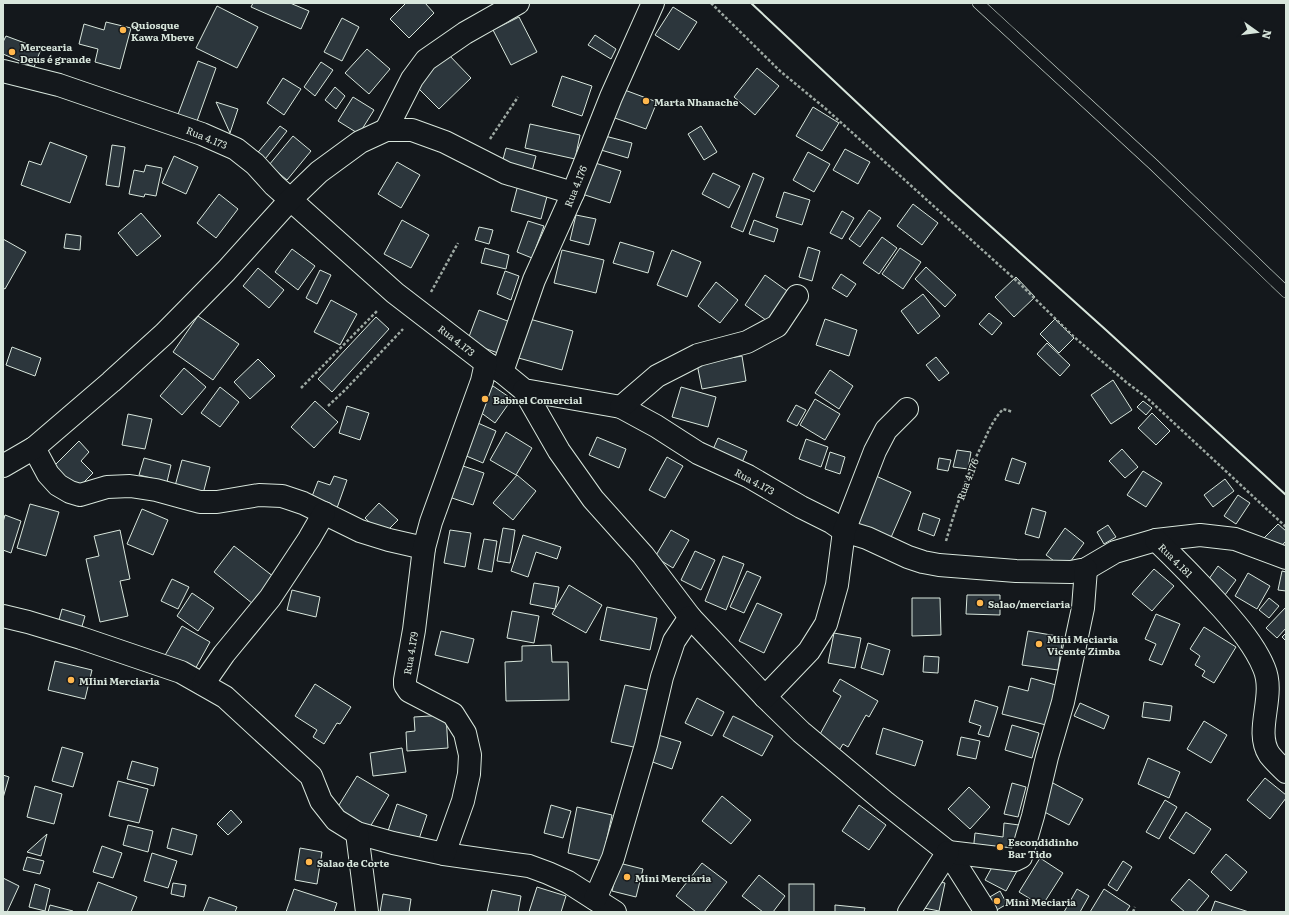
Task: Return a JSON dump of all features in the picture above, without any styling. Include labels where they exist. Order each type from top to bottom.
[{"type":"street","points":[[386,130],[412,79],[426,60],[465,33],[518,3]]},
{"type":"street","name":"Rua 4.176","points":[[494,367],[573,194],[611,98],[653,3]]},
{"type":"street","name":"Rua 4.173","points":[[3,70],[59,85],[208,137],[236,149],[255,164],[290,199],[394,293],[524,390],[621,407],[656,426],[698,453],[748,476],[831,522],[844,531],[867,538],[908,557],[939,565]]},
{"type":"street","points":[[5,463],[34,448],[111,382],[164,334],[226,271],[290,199],[319,172],[360,142],[386,130],[412,130],[445,142],[506,173],[573,194]]},
{"type":"street","points":[[621,407],[657,376],[698,355],[747,342],[777,326],[798,296]]},
{"type":"street","name":"Rua 4.179","points":[[444,854],[463,801],[469,774],[470,755],[465,733],[453,714],[408,691],[405,685],[405,680],[414,630],[424,548],[431,522],[482,381],[494,367]]},
{"type":"street","points":[[524,390],[559,451],[593,499],[643,555],[690,617],[765,697],[801,732],[886,803],[948,852],[986,912]]},
{"type":"street","points":[[765,697],[809,651],[826,624],[837,585],[844,531],[875,451],[886,430],[907,409]]},
{"type":"street","points":[[34,448],[48,474],[58,485],[70,492],[80,495],[107,487],[130,486],[156,490],[200,502],[217,502],[259,495],[282,496],[303,503],[360,531],[389,540],[424,548]]},
{"type":"street","points":[[203,684],[224,654],[270,598],[309,539],[324,513]]},
{"type":"street","points":[[1156,540],[1200,535],[1235,539],[1286,558]]},
{"type":"street","name":"Rua 4.181","points":[[939,565],[1016,571],[1072,572],[1086,569],[1114,552],[1156,540],[1200,584],[1236,624],[1251,644],[1265,668],[1269,691],[1263,737],[1269,754],[1286,772]]},
{"type":"street","points":[[948,852],[1015,860],[1020,857],[1033,816],[1047,757],[1063,702],[1083,608],[1086,569]]},
{"type":"street","points":[[3,616],[35,624],[181,672],[225,697],[303,767],[311,776],[321,801],[336,820],[357,833],[393,843],[444,854],[529,866],[568,882],[606,908],[612,858],[646,745],[662,677],[674,641],[690,617]]},
{"type":"street","points":[[357,833],[367,912]]},
{"type":"street","points":[[909,912],[948,852]]},
{"type":"lane","points":[[978,3],[1154,165],[1286,292]]},
{"type":"path","points":[[711,3],[780,71],[826,109],[1019,283],[1069,332],[1126,382],[1146,397],[1286,527]]},
{"type":"path","points":[[477,159],[518,97]]},
{"type":"path","points":[[328,406],[420,312],[458,243]]},
{"type":"path","points":[[301,388],[394,293]]},
{"type":"path","name":"Rua 4.176","points":[[939,565],[952,518],[972,464],[996,417],[1003,409],[1014,412]]},
{"type":"path","points":[[1133,912],[1135,907]]},
{"type":"building","points":[[253,3],[290,3],[309,11],[301,29],[251,7]]},
{"type":"building","points":[[406,3],[425,3],[434,13],[409,38],[390,19]]},
{"type":"building","points":[[217,6],[258,27],[237,68],[196,48]]},
{"type":"building","points":[[673,7],[697,22],[679,50],[655,35]]},
{"type":"building","points":[[519,17],[537,52],[511,65],[493,30]]},
{"type":"building","points":[[342,18],[359,27],[342,61],[324,52]]},
{"type":"building","points":[[106,22],[131,28],[120,69],[95,62],[98,49],[79,44],[84,24],[104,30]]},
{"type":"building","points":[[595,35],[616,49],[611,59],[588,45]]},
{"type":"building","points":[[6,36],[41,49],[34,67],[3,54],[3,42]]},
{"type":"building","points":[[367,49],[390,69],[369,94],[345,73]]},
{"type":"building","points":[[447,53],[471,78],[439,109],[414,84]]},
{"type":"building","points":[[198,61],[216,68],[196,124],[177,117]]},
{"type":"building","points":[[321,62],[333,70],[315,96],[304,87]]},
{"type":"building","points":[[757,68],[779,86],[755,115],[734,97]]},
{"type":"building","points":[[562,76],[592,86],[582,116],[552,106]]},
{"type":"building","points":[[283,78],[301,89],[284,115],[267,103]]},
{"type":"building","points":[[335,87],[345,96],[336,109],[325,100]]},
{"type":"building","points":[[622,89],[657,102],[646,129],[612,117]]},
{"type":"building","points":[[353,97],[374,110],[359,134],[338,121]]},
{"type":"building","points":[[216,102],[238,109],[230,133]]},
{"type":"building","points":[[813,107],[839,123],[822,151],[796,136]]},
{"type":"building","points":[[530,124],[580,135],[575,159],[525,148]]},
{"type":"building","points":[[280,126],[287,131],[262,163],[254,157]]},
{"type":"building","points":[[701,126],[717,152],[704,160],[688,134]]},
{"type":"building","points":[[293,136],[311,151],[287,180],[269,165]]},
{"type":"building","points":[[605,136],[632,143],[628,158],[601,150]]},
{"type":"building","points":[[50,142],[87,156],[70,203],[21,185],[29,161],[41,165]]},
{"type":"building","points":[[112,145],[125,147],[119,187],[106,185]]},
{"type":"building","points":[[506,148],[536,156],[531,175],[501,167]]},
{"type":"building","points":[[845,149],[870,162],[858,184],[833,170]]},
{"type":"building","points":[[808,152],[830,164],[814,192],[793,180]]},
{"type":"building","points":[[174,156],[198,167],[186,194],[162,183]]},
{"type":"building","points":[[397,162],[420,175],[401,208],[378,194]]},
{"type":"building","points":[[592,162],[621,171],[610,203],[582,194]]},
{"type":"building","points":[[146,165],[162,168],[156,196],[145,194],[144,197],[129,194],[134,170],[144,172]]},
{"type":"building","points":[[713,173],[740,186],[729,208],[702,194]]},
{"type":"building","points":[[753,173],[764,178],[743,232],[731,227]]},
{"type":"building","points":[[519,181],[549,189],[541,219],[511,211]]},
{"type":"building","points":[[784,192],[810,200],[802,225],[776,217]]},
{"type":"building","points":[[219,194],[238,209],[216,238],[197,223]]},
{"type":"building","points":[[913,204],[938,223],[922,245],[897,226]]},
{"type":"building","points":[[869,210],[881,218],[860,247],[849,239]]},
{"type":"building","points":[[842,211],[854,218],[842,239],[830,233]]},
{"type":"building","points":[[141,213],[161,236],[137,256],[118,233]]},
{"type":"building","points":[[576,215],[596,219],[589,245],[570,240]]},
{"type":"building","points":[[402,220],[429,235],[411,268],[384,254]]},
{"type":"building","points":[[754,220],[778,229],[774,242],[749,234]]},
{"type":"building","points":[[528,221],[544,226],[532,258],[517,252]]},
{"type":"building","points":[[479,227],[493,230],[489,244],[475,240]]},
{"type":"building","points":[[66,234],[81,236],[80,250],[64,248]]},
{"type":"building","points":[[882,237],[897,248],[879,274],[863,263]]},
{"type":"building","points":[[3,239],[26,252],[5,289],[3,288]]},
{"type":"building","points":[[620,242],[654,252],[648,273],[613,263]]},
{"type":"building","points":[[808,247],[820,251],[812,281],[799,277]]},
{"type":"building","points":[[485,248],[509,255],[506,269],[481,263]]},
{"type":"building","points":[[900,248],[921,262],[903,289],[882,274]]},
{"type":"building","points":[[292,249],[315,266],[298,290],[275,272]]},
{"type":"building","points":[[562,250],[604,260],[596,293],[554,283]]},
{"type":"building","points":[[672,250],[701,262],[687,297],[657,285]]},
{"type":"building","points":[[926,267],[956,295],[945,307],[915,279]]},
{"type":"building","points":[[258,268],[284,290],[269,308],[243,286]]},
{"type":"building","points":[[320,270],[331,275],[317,304],[306,298]]},
{"type":"building","points":[[505,271],[519,276],[511,300],[497,294]]},
{"type":"building","points":[[841,274],[856,284],[847,297],[832,288]]},
{"type":"building","points":[[765,275],[790,293],[770,323],[745,305]]},
{"type":"building","points":[[1016,277],[1035,297],[1014,317],[995,297]]},
{"type":"building","points":[[716,282],[738,300],[720,323],[698,306]]},
{"type":"building","points":[[923,294],[940,316],[918,334],[901,311]]},
{"type":"building","points":[[331,300],[357,314],[340,345],[314,332]]},
{"type":"building","points":[[479,310],[510,322],[498,353],[467,342]]},
{"type":"building","points":[[989,313],[1002,323],[992,335],[979,324]]},
{"type":"building","points":[[198,316],[239,344],[213,380],[173,352]]},
{"type":"building","points":[[376,317],[389,329],[332,392],[318,379]]},
{"type":"building","points":[[526,318],[573,331],[562,370],[515,357]]},
{"type":"building","points":[[825,319],[857,330],[849,356],[816,345]]},
{"type":"building","points":[[1055,319],[1074,338],[1059,353],[1040,334]]},
{"type":"building","points":[[1047,343],[1070,365],[1060,376],[1037,354]]},
{"type":"building","points":[[12,347],[41,358],[35,376],[6,365]]},
{"type":"building","points":[[742,356],[746,381],[702,389],[697,364]]},
{"type":"building","points":[[936,357],[949,373],[939,381],[926,365]]},
{"type":"building","points":[[258,359],[275,376],[250,399],[234,382]]},
{"type":"building","points":[[184,368],[206,387],[182,415],[160,396]]},
{"type":"building","points":[[830,370],[853,386],[839,409],[815,393]]},
{"type":"building","points":[[1113,380],[1132,410],[1111,424],[1091,395]]},
{"type":"building","points":[[493,386],[512,399],[495,423],[476,409]]},
{"type":"building","points":[[220,387],[239,402],[220,427],[201,413]]},
{"type":"building","points":[[681,387],[716,397],[708,427],[672,417]]},
{"type":"building","points":[[815,399],[840,414],[825,440],[800,425]]},
{"type":"building","points":[[315,401],[338,422],[314,448],[291,427]]},
{"type":"building","points":[[1143,401],[1152,408],[1146,415],[1137,407]]},
{"type":"building","points":[[796,405],[806,410],[797,426],[787,421]]},
{"type":"building","points":[[347,406],[369,413],[360,440],[339,433]]},
{"type":"building","points":[[1152,413],[1170,431],[1156,445],[1138,428]]},
{"type":"building","points":[[128,414],[152,419],[145,449],[122,445]]},
{"type":"building","points":[[471,420],[496,431],[483,463],[457,452]]},
{"type":"building","points":[[506,432],[532,448],[516,475],[490,460]]},
{"type":"building","points":[[597,437],[626,449],[619,468],[589,455]]},
{"type":"building","points":[[718,438],[747,451],[740,467],[711,454]]},
{"type":"building","points":[[806,439],[828,447],[821,467],[799,459]]},
{"type":"building","points":[[79,441],[89,452],[81,461],[93,473],[77,489],[54,466]]},
{"type":"building","points":[[1122,449],[1138,467],[1125,478],[1109,461]]},
{"type":"building","points":[[957,450],[971,452],[968,469],[953,467]]},
{"type":"building","points":[[830,452],[845,457],[840,474],[825,469]]},
{"type":"building","points":[[667,457],[683,466],[665,498],[649,490]]},
{"type":"building","points":[[144,458],[171,465],[167,482],[139,475]]},
{"type":"building","points":[[939,458],[951,460],[948,471],[937,469]]},
{"type":"building","points":[[1012,458],[1026,463],[1019,484],[1005,480]]},
{"type":"building","points":[[182,460],[210,467],[203,494],[175,486]]},
{"type":"building","points":[[454,463],[484,473],[473,505],[443,495]]},
{"type":"building","points":[[1143,471],[1162,483],[1146,507],[1127,495]]},
{"type":"building","points":[[517,475],[536,491],[513,520],[493,503]]},
{"type":"building","points":[[334,476],[347,480],[337,508],[311,499],[318,481],[330,485]]},
{"type":"building","points":[[876,476],[911,492],[889,542],[854,526]]},
{"type":"building","points":[[1225,479],[1234,491],[1213,507],[1204,495]]},
{"type":"building","points":[[1238,495],[1250,503],[1236,524],[1224,516]]},
{"type":"building","points":[[379,503],[398,520],[383,535],[365,518]]},
{"type":"building","points":[[30,504],[59,512],[46,556],[17,548]]},
{"type":"building","points":[[1032,508],[1046,512],[1039,538],[1025,534]]},
{"type":"building","points":[[142,509],[168,520],[153,555],[127,544]]},
{"type":"building","points":[[923,513],[940,519],[934,536],[918,530]]},
{"type":"building","points":[[5,515],[21,521],[11,553],[3,550],[3,522]]},
{"type":"building","points":[[1278,524],[1286,531],[1286,541],[1276,552],[1263,539]]},
{"type":"building","points":[[1108,525],[1116,537],[1104,544],[1097,532]]},
{"type":"building","points":[[503,528],[515,530],[510,563],[497,561]]},
{"type":"building","points":[[1065,528],[1084,543],[1065,569],[1046,555]]},
{"type":"building","points":[[120,530],[130,579],[120,581],[128,616],[100,622],[86,559],[99,556],[94,536]]},
{"type":"building","points":[[450,530],[471,533],[465,567],[444,563]]},
{"type":"building","points":[[671,530],[689,540],[673,568],[655,557]]},
{"type":"building","points":[[523,535],[561,547],[557,559],[536,552],[528,577],[511,571]]},
{"type":"building","points":[[484,539],[497,541],[492,572],[478,569]]},
{"type":"building","points":[[234,546],[274,577],[253,604],[214,572]]},
{"type":"building","points":[[695,551],[715,560],[701,590],[681,580]]},
{"type":"building","points":[[723,556],[744,564],[726,610],[705,601]]},
{"type":"building","points":[[1218,566],[1236,580],[1222,599],[1204,586]]},
{"type":"building","points":[[1154,569],[1174,586],[1152,611],[1132,594]]},
{"type":"building","points":[[747,571],[761,577],[744,613],[730,607]]},
{"type":"building","points":[[1282,571],[1286,572],[1286,591],[1278,590]]},
{"type":"building","points":[[1248,573],[1270,586],[1257,609],[1235,596]]},
{"type":"building","points":[[172,579],[189,587],[178,609],[161,601]]},
{"type":"building","points":[[534,583],[559,587],[555,609],[530,604]]},
{"type":"building","points":[[569,585],[602,605],[586,633],[552,614]]},
{"type":"building","points":[[292,590],[320,597],[316,617],[287,610]]},
{"type":"building","points":[[192,593],[214,608],[198,631],[177,616]]},
{"type":"building","points":[[967,595],[1000,595],[1000,615],[966,614]]},
{"type":"building","points":[[912,598],[940,598],[941,635],[912,636]]},
{"type":"building","points":[[1269,598],[1279,606],[1269,618],[1259,610]]},
{"type":"building","points":[[757,603],[782,614],[764,653],[739,641]]},
{"type":"building","points":[[607,607],[657,618],[650,650],[600,640]]},
{"type":"building","points":[[1286,607],[1286,628],[1277,638],[1266,628]]},
{"type":"building","points":[[62,609],[85,616],[80,633],[57,627]]},
{"type":"building","points":[[512,611],[539,616],[534,643],[507,638]]},
{"type":"building","points":[[1156,614],[1180,624],[1162,665],[1149,660],[1156,644],[1145,639]]},
{"type":"building","points":[[182,626],[210,642],[193,673],[164,657]]},
{"type":"building","points":[[1204,627],[1236,647],[1214,683],[1202,676],[1205,671],[1195,665],[1200,656],[1190,649]]},
{"type":"building","points":[[441,631],[474,639],[468,663],[435,655]]},
{"type":"building","points":[[1028,631],[1063,637],[1058,670],[1022,665]]},
{"type":"building","points":[[834,633],[861,638],[855,668],[828,663]]},
{"type":"building","points":[[1286,633],[1286,641],[1282,637]]},
{"type":"building","points":[[868,643],[890,650],[883,675],[861,668]]},
{"type":"building","points":[[551,645],[552,662],[568,662],[569,700],[506,701],[505,662],[522,661],[522,646]]},
{"type":"building","points":[[924,656],[939,657],[938,673],[923,672]]},
{"type":"building","points":[[55,661],[92,670],[85,699],[48,690]]},
{"type":"building","points":[[1031,678],[1056,685],[1046,725],[1002,714],[1009,686],[1028,691]]},
{"type":"building","points":[[840,679],[878,701],[869,717],[866,715],[848,747],[843,744],[837,754],[819,736],[841,696],[833,691]]},
{"type":"building","points":[[315,684],[351,707],[340,724],[337,723],[324,744],[313,737],[317,730],[295,716]]},
{"type":"building","points":[[625,685],[652,691],[638,748],[611,742]]},
{"type":"building","points":[[697,698],[724,712],[712,736],[685,723]]},
{"type":"building","points":[[975,700],[998,707],[989,737],[978,734],[981,726],[969,722]]},
{"type":"building","points":[[1144,702],[1172,706],[1170,721],[1142,717]]},
{"type":"building","points":[[1080,703],[1109,716],[1104,729],[1074,716]]},
{"type":"building","points":[[446,715],[448,748],[407,751],[406,732],[415,731],[414,717]]},
{"type":"building","points":[[733,716],[773,736],[762,756],[723,736]]},
{"type":"building","points":[[1204,721],[1227,735],[1211,763],[1187,749]]},
{"type":"building","points":[[1012,725],[1039,733],[1032,758],[1005,750]]},
{"type":"building","points":[[883,728],[923,741],[915,766],[876,754]]},
{"type":"building","points":[[655,734],[681,742],[672,769],[647,760]]},
{"type":"building","points":[[961,737],[980,741],[976,759],[957,755]]},
{"type":"building","points":[[62,747],[83,753],[73,787],[52,781]]},
{"type":"building","points":[[402,748],[406,772],[373,776],[370,753]]},
{"type":"building","points":[[1148,758],[1180,772],[1169,798],[1138,784]]},
{"type":"building","points":[[132,761],[158,768],[154,786],[127,779]]},
{"type":"building","points":[[3,775],[9,777],[3,798]]},
{"type":"building","points":[[357,776],[389,795],[367,832],[334,813]]},
{"type":"building","points":[[1265,778],[1286,795],[1286,798],[1270,819],[1247,800]]},
{"type":"building","points":[[118,781],[148,789],[139,823],[109,816]]},
{"type":"building","points":[[1051,782],[1083,799],[1069,825],[1037,808]]},
{"type":"building","points":[[1012,783],[1026,787],[1018,817],[1004,814]]},
{"type":"building","points":[[35,786],[62,794],[54,824],[27,817]]},
{"type":"building","points":[[969,787],[990,807],[970,829],[948,809]]},
{"type":"building","points":[[722,796],[751,820],[731,844],[702,821]]},
{"type":"building","points":[[1165,800],[1177,807],[1159,839],[1146,832]]},
{"type":"building","points":[[397,804],[427,815],[418,842],[388,831]]},
{"type":"building","points":[[551,805],[571,811],[563,838],[544,833]]},
{"type":"building","points":[[859,805],[886,825],[869,850],[842,831]]},
{"type":"building","points":[[577,807],[612,815],[602,861],[568,853]]},
{"type":"building","points":[[231,810],[242,822],[228,835],[217,824]]},
{"type":"building","points":[[1186,812],[1211,829],[1194,854],[1169,838]]},
{"type":"building","points":[[1004,823],[1019,825],[1015,857],[973,852],[975,833],[1003,837]]},
{"type":"building","points":[[128,825],[153,831],[148,852],[123,845]]},
{"type":"building","points":[[172,828],[197,835],[192,855],[167,848]]},
{"type":"building","points":[[47,834],[41,856],[27,852]]},
{"type":"building","points":[[102,846],[122,853],[113,878],[93,872]]},
{"type":"building","points":[[300,848],[322,852],[317,884],[295,880]]},
{"type":"building","points":[[152,853],[177,861],[168,888],[144,881]]},
{"type":"building","points":[[1226,854],[1247,872],[1231,891],[1211,872]]},
{"type":"building","points":[[27,857],[44,861],[40,874],[23,870]]},
{"type":"building","points":[[1040,858],[1063,873],[1042,906],[1019,892]]},
{"type":"building","points":[[996,860],[1017,871],[1006,891],[985,880]]},
{"type":"building","points":[[1123,861],[1132,867],[1117,891],[1108,885]]},
{"type":"building","points":[[619,863],[643,869],[636,897],[612,891]]},
{"type":"building","points":[[702,863],[727,882],[704,912],[696,912],[676,896]]},
{"type":"building","points":[[759,875],[785,896],[773,912],[763,912],[742,896]]},
{"type":"building","points":[[3,878],[19,886],[7,912],[3,912]]},
{"type":"building","points":[[924,879],[945,883],[939,911],[924,908]]},
{"type":"building","points":[[1189,879],[1209,896],[1196,912],[1185,912],[1171,900]]},
{"type":"building","points":[[98,882],[137,897],[131,912],[87,912]]},
{"type":"building","points":[[173,883],[186,885],[184,897],[171,894]]},
{"type":"building","points":[[35,884],[50,889],[45,911],[29,907]]},
{"type":"building","points":[[789,884],[814,884],[814,912],[789,912]]},
{"type":"building","points":[[537,887],[566,896],[561,912],[529,912]]},
{"type":"building","points":[[294,889],[337,903],[334,912],[286,912]]},
{"type":"building","points":[[1077,889],[1089,896],[1080,912],[1064,912]]},
{"type":"building","points":[[1104,889],[1130,906],[1126,912],[1090,912]]},
{"type":"building","points":[[492,890],[521,896],[518,912],[487,912]]},
{"type":"building","points":[[1000,891],[1007,904],[995,911],[988,898]]},
{"type":"building","points":[[383,894],[411,899],[409,912],[380,912]]},
{"type":"building","points":[[209,897],[237,907],[235,912],[203,912]]},
{"type":"building","points":[[1215,901],[1249,912],[1211,912]]},
{"type":"building","points":[[50,905],[73,911],[48,912]]},
{"type":"building","points":[[835,905],[865,908],[864,912],[835,912]]},
{"type":"wall","points":[[751,3],[949,189],[1286,495]]},
{"type":"place","name":"Quiosque Kawa Mbeve","points":[[123,30]]},
{"type":"place","name":"Mercearia Deus é grande","points":[[12,52]]},
{"type":"place","name":"Marta Nhanache","points":[[646,101]]},
{"type":"place","name":"Babnel Comercial","points":[[485,399]]},
{"type":"place","name":"Salao/merciaria","points":[[980,603]]},
{"type":"place","name":"Mini Meciaria Vicente Zimba","points":[[1039,644]]},
{"type":"place","name":"MIini Merciaria","points":[[71,680]]},
{"type":"place","name":"Escondidinho Bar Tido","points":[[1000,847]]},
{"type":"place","name":"Salao de Corte","points":[[309,862]]},
{"type":"place","name":"Mini Merciaria","points":[[627,877]]},
{"type":"place","name":"Mini Meciaria","points":[[997,901]]}]
